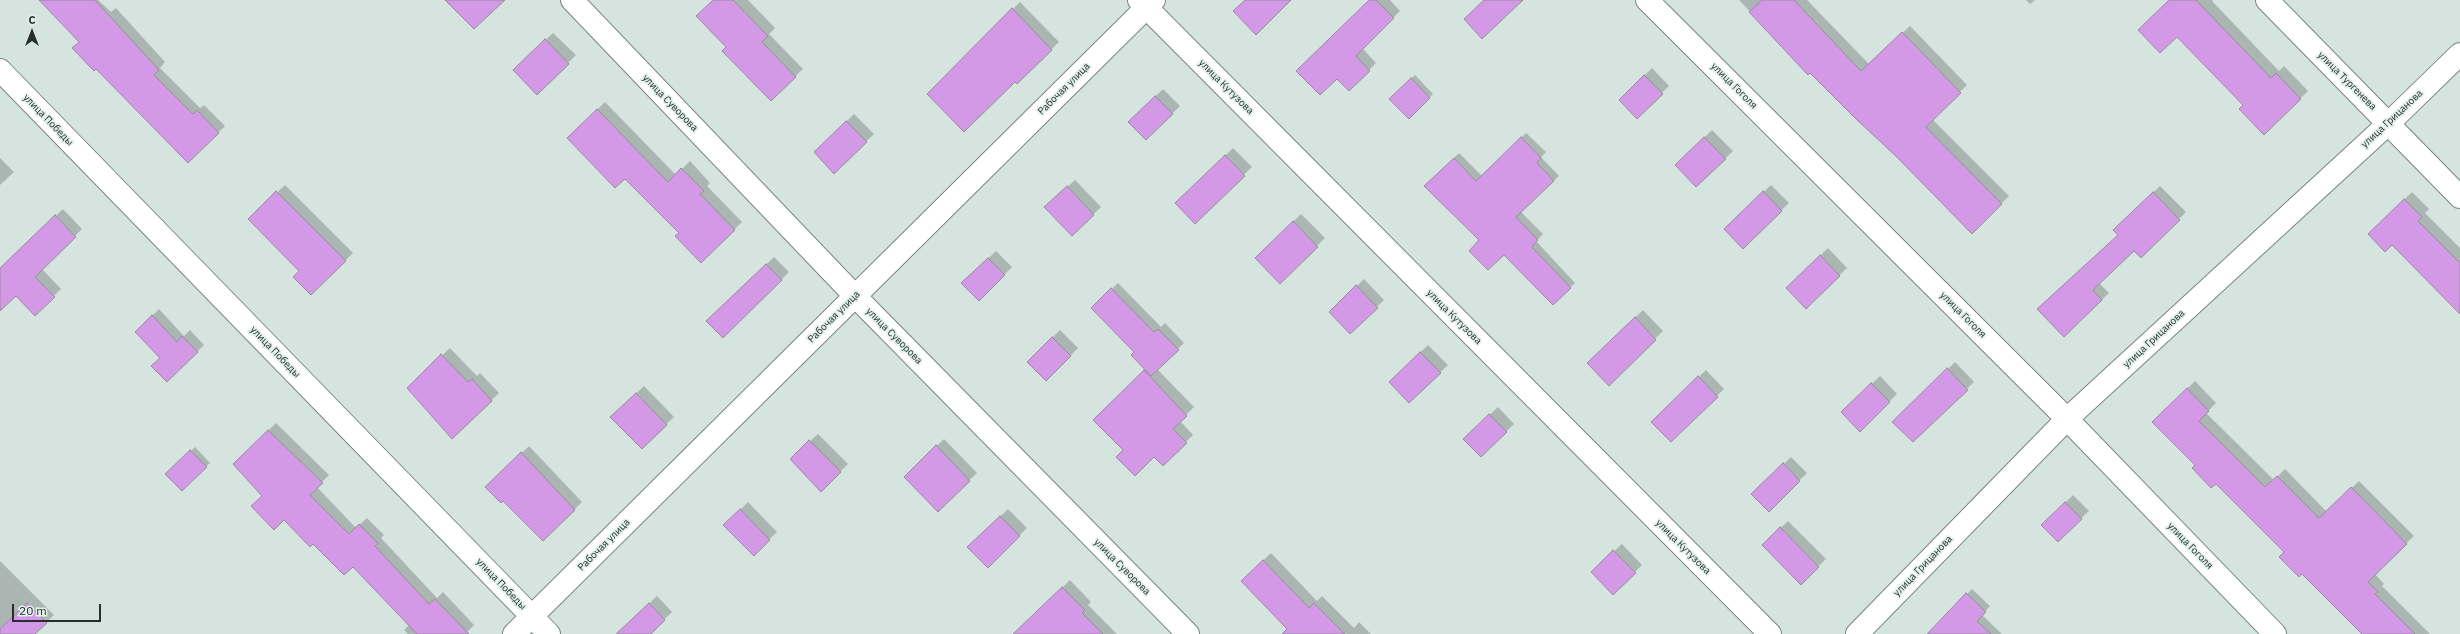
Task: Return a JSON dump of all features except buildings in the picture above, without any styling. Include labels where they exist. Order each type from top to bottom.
[{"type":"street","name":"улица Суворова","points":[[572,0],[855,296],[1188,634]]},
{"type":"street","name":"улица Гоголя","points":[[1648,0],[2067,419],[2275,634]]},
{"type":"street","name":"улица Тургенева","points":[[2267,0],[2460,197]]},
{"type":"street","name":"Рабочая улица","points":[[514,634],[855,296],[1146,2]]},
{"type":"street","name":"улица Кутузова","points":[[1146,2],[1770,634]]},
{"type":"street","name":"улица Грицанова","points":[[1857,634],[2067,419],[2389,123],[2460,54]]},
{"type":"street","name":"улица Победы","points":[[0,70],[549,634]]}]
